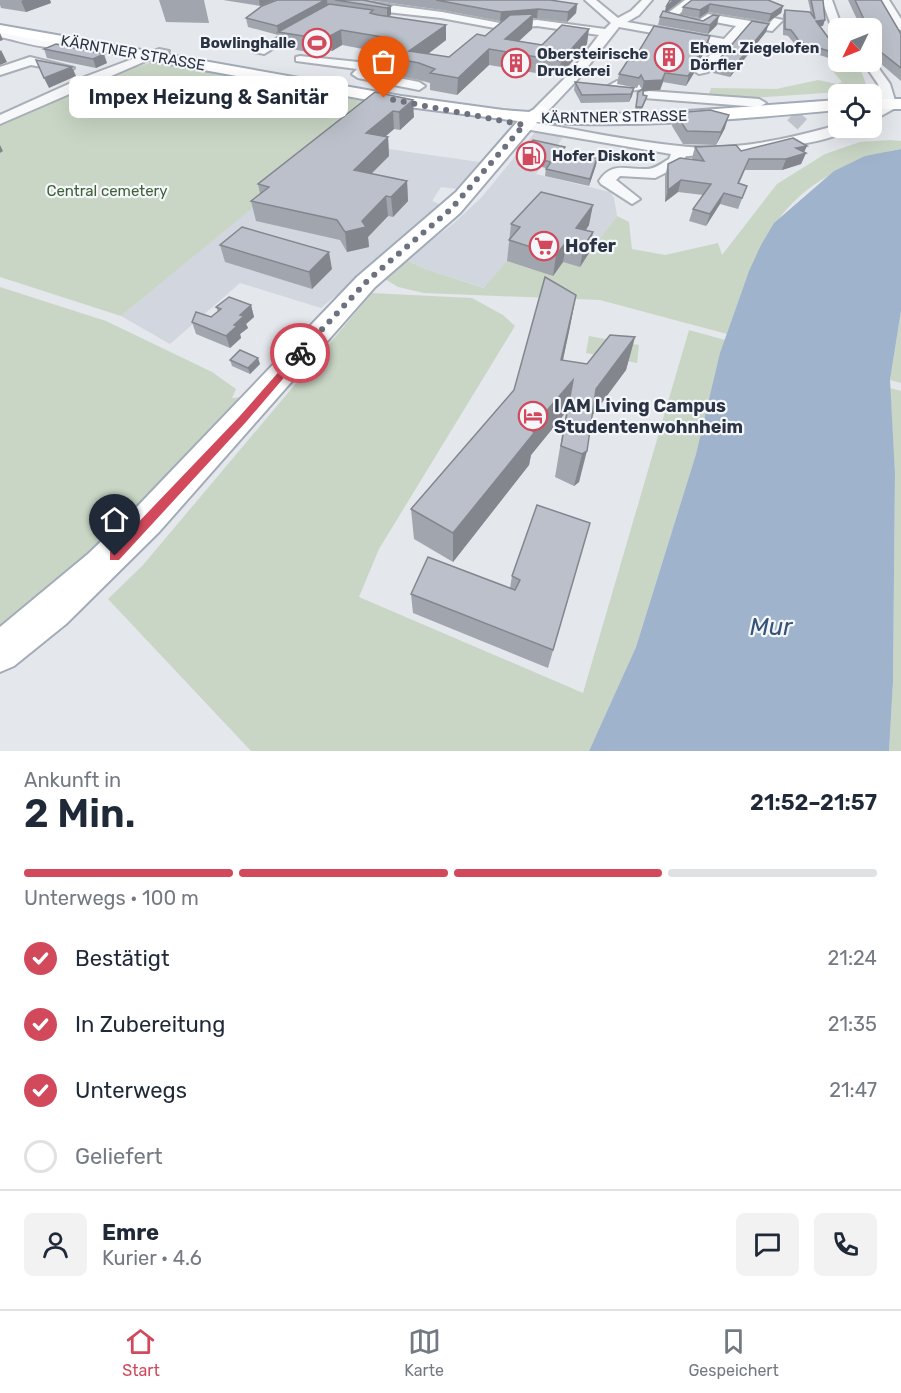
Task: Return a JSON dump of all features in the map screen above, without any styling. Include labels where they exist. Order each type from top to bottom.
[{"type":"main road","name":"KÄRNTNER STRASSE","points":[[0,22],[427,105],[429,109],[532,118],[647,119],[828,99]]},
{"type":"main road","name":"KÄRNTNER STRASSE","points":[[0,29],[70,43],[326,80],[445,100],[532,118]]},
{"type":"main road","name":"KÄRNTNER STRASSE","points":[[764,106],[828,105]]},
{"type":"main road","points":[[0,651],[99,571],[146,525],[360,288],[451,209],[532,118]]},
{"type":"street","points":[[336,0],[500,26],[537,23],[608,36]]},
{"type":"street","points":[[576,0],[606,11]]},
{"type":"street","points":[[590,0],[606,11],[617,23],[725,43]]},
{"type":"street","points":[[647,0],[652,16]]},
{"type":"street","points":[[532,118],[567,83],[617,23],[652,16],[691,0]]},
{"type":"street","points":[[827,0],[833,18]]},
{"type":"street","points":[[884,0],[901,27]]},
{"type":"street","points":[[652,16],[701,24],[740,27],[772,28],[778,20]]},
{"type":"street","points":[[359,17],[384,21]]},
{"type":"street","points":[[260,52],[315,21]]},
{"type":"street","points":[[699,70],[704,69],[740,27]]},
{"type":"street","points":[[0,34],[53,44],[70,43]]},
{"type":"street","points":[[0,120],[101,75],[157,54]]},
{"type":"street","points":[[0,57],[101,75]]},
{"type":"street","points":[[300,59],[368,67],[358,74],[419,86]]},
{"type":"street","points":[[0,71],[23,61]]},
{"type":"street","points":[[326,80],[328,74],[342,63]]},
{"type":"street","points":[[876,72],[884,84],[890,100],[888,109],[882,112]]},
{"type":"street","points":[[567,83],[764,106],[792,116]]},
{"type":"street","name":"KÄRNTNER STRASSE","points":[[532,118],[680,151],[745,150],[783,144],[828,132]]},
{"type":"street","points":[[804,126],[821,134]]},
{"type":"street","points":[[632,199],[607,181],[610,174],[616,171],[655,173],[676,162],[680,151]]},
{"type":"shaded area","points":[[536,131],[564,136],[536,174],[610,192],[614,198],[617,216],[580,267],[485,288],[425,269],[406,260],[454,223],[481,198]]},
{"type":"shaded area","points":[[333,141],[479,162],[457,189],[441,187],[432,201],[443,206],[321,308],[240,283],[170,344],[121,316]]},
{"type":"green space","name":"Central cemetery","points":[[152,62],[268,85],[260,91],[270,93],[282,86],[379,104],[121,316],[0,277],[0,125],[104,77]]},
{"type":"green space","points":[[833,72],[862,72],[866,84],[837,84],[842,82]]},
{"type":"green space","points":[[818,80],[837,84],[828,84],[828,93],[749,98],[708,97],[711,88],[776,89]]},
{"type":"green space","points":[[901,141],[901,149],[881,154],[832,174],[808,189],[788,208],[772,229],[759,252],[727,334],[600,300],[424,293],[398,287],[383,278],[406,260],[425,269],[484,288],[507,261],[563,262],[580,266],[617,216],[629,222],[632,249],[665,255],[718,243],[722,255],[777,184],[825,154],[860,142]]},
{"type":"green space","points":[[0,287],[106,321],[212,372],[236,389],[232,398],[244,397],[203,450],[0,637]]},
{"type":"green space","points":[[372,293],[472,298],[503,315],[515,326],[379,549],[359,597],[583,693],[689,330],[725,340],[696,454],[636,647],[589,751],[251,751],[108,599],[143,565]]},
{"type":"green space","points":[[901,311],[901,383],[890,380]]},
{"type":"green space","points":[[589,336],[639,345],[637,363],[586,353]]},
{"type":"green space","points":[[890,388],[901,391],[901,751],[889,751],[893,682],[895,473]]},
{"type":"water","name":"Mur","points":[[901,149],[901,311],[890,380],[895,473],[893,682],[889,751],[589,751],[636,647],[696,454],[720,353],[749,271],[761,245],[774,223],[834,171],[865,156]]},
{"type":"building","points":[[277,0],[325,0],[277,26],[246,18],[262,6]]},
{"type":"building","points":[[335,0],[363,0],[391,6],[387,8]]},
{"type":"building","points":[[436,0],[550,0],[577,4],[568,12],[538,9],[501,12]]},
{"type":"building","points":[[692,0],[768,0],[783,6],[771,14],[710,4],[700,10],[683,7]]},
{"type":"building","points":[[811,0],[823,0],[825,20],[816,21],[828,37],[828,51],[800,42],[791,30],[785,29],[785,10],[810,12],[815,19]]},
{"type":"building","points":[[855,0],[881,0],[901,34],[901,68],[882,53],[882,18],[863,18]]},
{"type":"building","points":[[329,4],[373,10],[370,13],[378,15],[446,25],[409,51],[449,57],[477,34],[485,36],[510,15],[534,14],[505,39],[542,45],[562,25],[589,29],[561,61],[489,49],[458,78],[430,73],[435,69],[419,63],[372,54],[375,51],[373,48],[388,38],[341,30],[330,36],[322,34],[316,38],[278,32]]},
{"type":"building","points":[[663,11],[703,21],[713,15],[719,16],[710,25],[660,17]]},
{"type":"building","points":[[752,21],[769,24],[733,68],[715,64]]},
{"type":"building","points":[[654,26],[710,36],[701,55],[693,60],[697,64],[688,76],[665,73],[662,80],[644,81],[641,75],[639,78],[619,74],[628,60],[633,61]]},
{"type":"building","points":[[56,44],[104,54],[93,59],[44,49]]},
{"type":"building","points":[[36,60],[72,67],[44,78]]},
{"type":"building","points":[[575,82],[634,88],[631,94],[582,95]]},
{"type":"building","points":[[643,89],[643,95],[647,96],[642,107],[636,107],[638,92]]},
{"type":"building","points":[[375,92],[413,100],[399,112],[393,111],[366,133],[388,137],[354,170],[407,181],[391,197],[386,196],[362,221],[366,227],[345,232],[337,220],[251,201],[269,187],[258,184]]},
{"type":"building","points":[[710,110],[729,115],[721,132],[687,131],[675,113]]},
{"type":"building","points":[[793,138],[807,146],[796,148],[806,153],[786,159],[749,159],[738,183],[747,186],[742,198],[724,193],[710,214],[693,209],[711,184],[681,180],[668,190],[668,164],[680,158],[704,161],[695,147],[736,145],[741,151]]},
{"type":"building","points":[[533,140],[565,147],[560,153],[597,158],[590,179],[546,169],[551,162],[521,155]]},
{"type":"building","points":[[541,192],[593,205],[576,228],[593,232],[584,246],[567,241],[556,255],[509,240],[520,227],[511,224]]},
{"type":"building","points":[[242,227],[329,252],[309,272],[220,245]]},
{"type":"building","points":[[545,277],[576,295],[561,360],[587,364],[610,335],[635,337],[596,389],[587,451],[582,454],[561,446],[573,380],[531,429],[534,433],[453,533],[411,509],[514,390]]},
{"type":"building","points":[[229,297],[251,305],[240,315],[244,316],[234,325],[237,326],[226,336],[192,322],[196,312],[211,317],[221,309],[216,307]]},
{"type":"building","points":[[240,350],[258,358],[248,368],[230,360]]},
{"type":"building","points":[[537,505],[590,523],[553,650],[411,594],[428,557],[515,590],[520,580],[512,576]]},
{"type":"tunnel","points":[[637,88],[659,91]]},
{"type":"tunnel","points":[[792,115],[804,126]]},
{"type":"way so far","points":[[300,353],[368,280],[451,209],[524,125],[429,109],[427,105],[384,98]]},
{"type":"place","name":"Bowlinghalle","points":[[317,43]]},
{"type":"place","name":"Ehem. Ziegelofen Dörfler","points":[[669,57]]},
{"type":"place","name":"Obersteirische Druckerei","points":[[516,63]]},
{"type":"place","name":"Impex Heizung & Sanitär","points":[[384,98]]},
{"type":"place","name":"Hofer Diskont","points":[[531,156]]},
{"type":"place","name":"Hofer","points":[[544,246]]},
{"type":"place","name":"I AM Living Campus Studentenwohnheim","points":[[533,416]]},
{"type":"route","points":[[115,556],[243,419],[300,353]]}]
